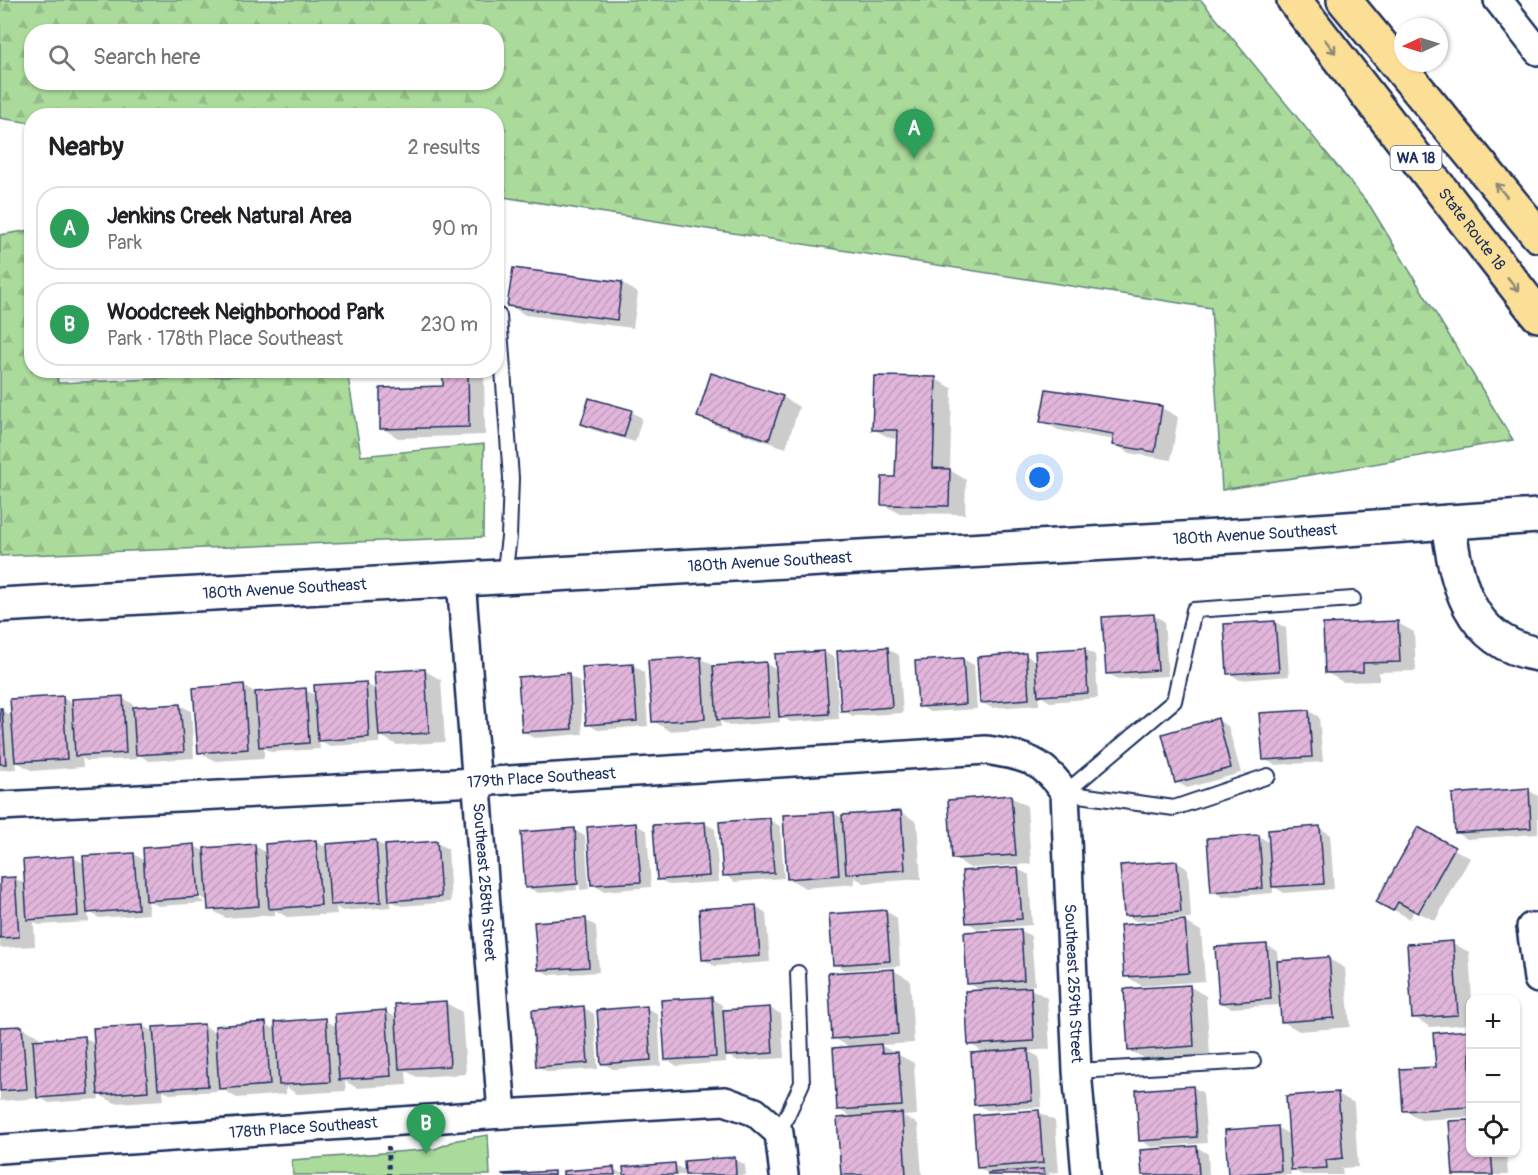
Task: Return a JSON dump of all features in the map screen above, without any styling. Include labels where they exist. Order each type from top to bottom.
[{"type":"highway","name":"State Route 18","points":[[1294,0],[1538,315]]},
{"type":"highway","name":"WA 18","points":[[1344,0],[1538,235]]},
{"type":"street","points":[[1498,0],[1538,51]]},
{"type":"street","name":"180th Avenue Southeast","points":[[0,605],[1275,534],[1538,516]]},
{"type":"street","points":[[1448,522],[1454,566],[1471,609],[1488,632],[1511,645],[1538,654]]},
{"type":"street","name":"Southeast 258th Street","points":[[461,579],[502,1114]]},
{"type":"street","name":"179th Place Southeast","points":[[0,806],[476,782],[986,750],[1023,758],[1041,765],[1054,776],[1065,793]]},
{"type":"street","name":"Southeast 259th Street","points":[[1065,793],[1077,1071],[1086,1175]]},
{"type":"street","points":[[1531,927],[1538,979]]},
{"type":"street","name":"178th Place Southeast","points":[[0,1149],[725,1101],[755,1112],[779,1133]]},
{"type":"street","points":[[779,1133],[784,1175]]},
{"type":"lane","points":[[504,378],[511,478],[509,537],[504,577]]},
{"type":"lane","points":[[1065,793],[1174,701],[1194,610],[1353,599]]},
{"type":"lane","points":[[1065,793],[1174,808],[1268,776]]},
{"type":"lane","points":[[779,1133],[802,1083],[798,973]]},
{"type":"lane","points":[[1077,1071],[1253,1061]]},
{"type":"green space","points":[[0,0],[1201,0],[1370,206],[1513,440],[1222,490],[1211,308],[504,197],[504,108],[24,108],[24,122],[0,118]]},
{"type":"green space","points":[[24,231],[24,378],[58,378],[58,383],[178,378],[348,378],[361,456],[484,444],[483,537],[0,556],[0,235]]},
{"type":"green space","points":[[488,1135],[490,1175],[293,1175],[292,1160],[435,1149],[457,1140]]},
{"type":"building","points":[[513,268],[622,282],[617,320],[507,306]]},
{"type":"building","points":[[711,373],[783,396],[769,440],[697,417]]},
{"type":"building","points":[[874,376],[936,377],[933,468],[950,469],[949,506],[881,505],[882,477],[895,477],[897,430],[872,430]]},
{"type":"building","points":[[443,378],[468,378],[469,427],[380,429],[380,388],[443,386]]},
{"type":"building","points":[[1046,389],[1162,406],[1155,452],[1112,445],[1114,434],[1040,422]]},
{"type":"building","points":[[589,398],[632,410],[624,437],[581,424]]},
{"type":"building","points":[[1154,614],[1158,670],[1106,674],[1102,617]]},
{"type":"building","points":[[1275,621],[1279,671],[1227,674],[1224,624]]},
{"type":"building","points":[[1398,621],[1400,662],[1363,663],[1363,672],[1325,673],[1323,624]]},
{"type":"building","points":[[888,647],[892,707],[841,711],[837,651]]},
{"type":"building","points":[[1085,648],[1088,693],[1038,696],[1035,651]]},
{"type":"building","points":[[824,651],[829,714],[779,717],[775,654]]},
{"type":"building","points":[[1026,653],[1029,699],[980,703],[977,657]]},
{"type":"building","points":[[701,657],[705,719],[652,722],[648,660]]},
{"type":"building","points":[[963,658],[966,704],[918,707],[915,661]]},
{"type":"building","points":[[766,662],[769,717],[717,720],[713,666]]},
{"type":"building","points":[[633,664],[637,721],[586,725],[582,667]]},
{"type":"building","points":[[425,669],[429,733],[379,736],[374,672]]},
{"type":"building","points":[[569,673],[572,729],[522,732],[518,677]]},
{"type":"building","points":[[366,682],[369,737],[318,741],[314,685]]},
{"type":"building","points":[[244,684],[248,749],[198,753],[193,688]]},
{"type":"building","points":[[306,688],[309,743],[259,747],[255,692]]},
{"type":"building","points":[[63,696],[67,759],[15,762],[10,699]]},
{"type":"building","points":[[123,696],[126,753],[75,756],[72,699]]},
{"type":"building","points":[[180,704],[184,752],[136,755],[133,707]]},
{"type":"building","points":[[0,708],[2,708],[6,764],[0,764]]},
{"type":"building","points":[[1309,710],[1312,757],[1263,760],[1259,713]]},
{"type":"building","points":[[1218,718],[1231,768],[1175,783],[1162,734]]},
{"type":"building","points":[[1529,788],[1531,828],[1455,833],[1452,794]]},
{"type":"building","points":[[1011,795],[1016,855],[952,859],[948,800]]},
{"type":"building","points":[[901,811],[905,870],[846,874],[842,815]]},
{"type":"building","points":[[834,812],[839,875],[787,879],[783,815]]},
{"type":"building","points":[[770,818],[774,873],[723,876],[719,822]]},
{"type":"building","points":[[705,822],[709,876],[657,880],[653,825]]},
{"type":"building","points":[[636,823],[641,882],[591,885],[587,827]]},
{"type":"building","points":[[1320,826],[1324,884],[1272,887],[1268,830]]},
{"type":"building","points":[[1418,827],[1455,847],[1418,913],[1398,902],[1393,911],[1376,902]]},
{"type":"building","points":[[575,828],[578,884],[525,888],[521,832]]},
{"type":"building","points":[[1259,835],[1263,888],[1211,892],[1207,838]]},
{"type":"building","points":[[316,840],[321,905],[269,909],[265,844]]},
{"type":"building","points":[[376,840],[381,902],[330,905],[326,844]]},
{"type":"building","points":[[437,841],[441,897],[389,901],[385,845]]},
{"type":"building","points":[[195,844],[199,897],[146,901],[143,848]]},
{"type":"building","points":[[255,844],[259,906],[208,910],[204,848]]},
{"type":"building","points":[[134,853],[138,909],[87,913],[83,856]]},
{"type":"building","points":[[74,856],[78,916],[27,920],[23,860]]},
{"type":"building","points":[[1177,861],[1181,912],[1124,916],[1120,865]]},
{"type":"building","points":[[1018,867],[1022,919],[966,923],[962,871]]},
{"type":"building","points":[[15,877],[19,937],[0,938],[0,878]]},
{"type":"building","points":[[756,905],[760,956],[702,960],[699,909]]},
{"type":"building","points":[[886,910],[890,961],[833,965],[829,914]]},
{"type":"building","points":[[586,918],[589,967],[538,970],[534,922]]},
{"type":"building","points":[[1185,920],[1189,973],[1124,977],[1120,925]]},
{"type":"building","points":[[1021,929],[1024,980],[967,984],[964,932]]},
{"type":"building","points":[[1453,941],[1458,1015],[1412,1018],[1407,944]]},
{"type":"building","points":[[1267,944],[1271,999],[1219,1003],[1215,947]]},
{"type":"building","points":[[1329,957],[1334,1018],[1281,1022],[1277,961]]},
{"type":"building","points":[[894,969],[898,1034],[832,1039],[828,973]]},
{"type":"building","points":[[1190,985],[1194,1046],[1128,1051],[1124,989]]},
{"type":"building","points":[[1031,987],[1034,1041],[968,1045],[965,991]]},
{"type":"building","points":[[712,997],[716,1057],[665,1060],[661,1000]]},
{"type":"building","points":[[446,1001],[450,1066],[399,1069],[395,1004]]},
{"type":"building","points":[[584,1006],[588,1063],[536,1067],[532,1010]]},
{"type":"building","points":[[647,1006],[651,1060],[601,1064],[597,1010]]},
{"type":"building","points":[[770,1007],[773,1053],[726,1056],[723,1010]]},
{"type":"building","points":[[386,1010],[391,1076],[339,1080],[335,1014]]},
{"type":"building","points":[[326,1018],[330,1082],[279,1085],[275,1022]]},
{"type":"building","points":[[266,1022],[270,1085],[219,1089],[215,1026]]},
{"type":"building","points":[[204,1024],[208,1086],[158,1089],[153,1027]]},
{"type":"building","points":[[143,1025],[148,1091],[98,1095],[93,1028]]},
{"type":"building","points":[[22,1026],[27,1089],[0,1091],[0,1027]]},
{"type":"building","points":[[1466,1030],[1466,1107],[1403,1111],[1400,1069],[1436,1067],[1433,1033]]},
{"type":"building","points":[[85,1036],[89,1094],[37,1098],[33,1040]]},
{"type":"building","points":[[881,1044],[882,1053],[898,1052],[902,1106],[837,1110],[833,1048]]},
{"type":"building","points":[[1028,1049],[1032,1101],[974,1105],[971,1053]]},
{"type":"building","points":[[1193,1086],[1197,1137],[1139,1141],[1136,1090]]},
{"type":"building","points":[[1338,1092],[1343,1158],[1326,1160],[1327,1168],[1291,1170],[1286,1096]]},
{"type":"building","points":[[1039,1110],[1043,1163],[977,1168],[973,1115]]},
{"type":"building","points":[[902,1113],[906,1175],[841,1175],[837,1118]]},
{"type":"building","points":[[1466,1120],[1466,1157],[1491,1157],[1493,1175],[1453,1175],[1449,1121]]},
{"type":"building","points":[[1278,1126],[1281,1171],[1228,1175],[1225,1130]]},
{"type":"building","points":[[1197,1146],[1199,1175],[1142,1175],[1140,1150]]},
{"type":"building","points":[[735,1157],[736,1175],[685,1175],[684,1161]]},
{"type":"building","points":[[675,1163],[676,1175],[624,1175],[623,1167]]},
{"type":"building","points":[[614,1167],[615,1175],[563,1175],[563,1171]]},
{"type":"building","points":[[1044,1169],[1045,1175],[988,1175],[988,1173]]},
{"type":"building","points":[[554,1171],[554,1175],[502,1175],[502,1174]]},
{"type":"place","name":"Jenkins Creek Natural Area","points":[[914,159]]},
{"type":"place","name":"Woodcreek Neighborhood Park","points":[[426,1154]]}]
